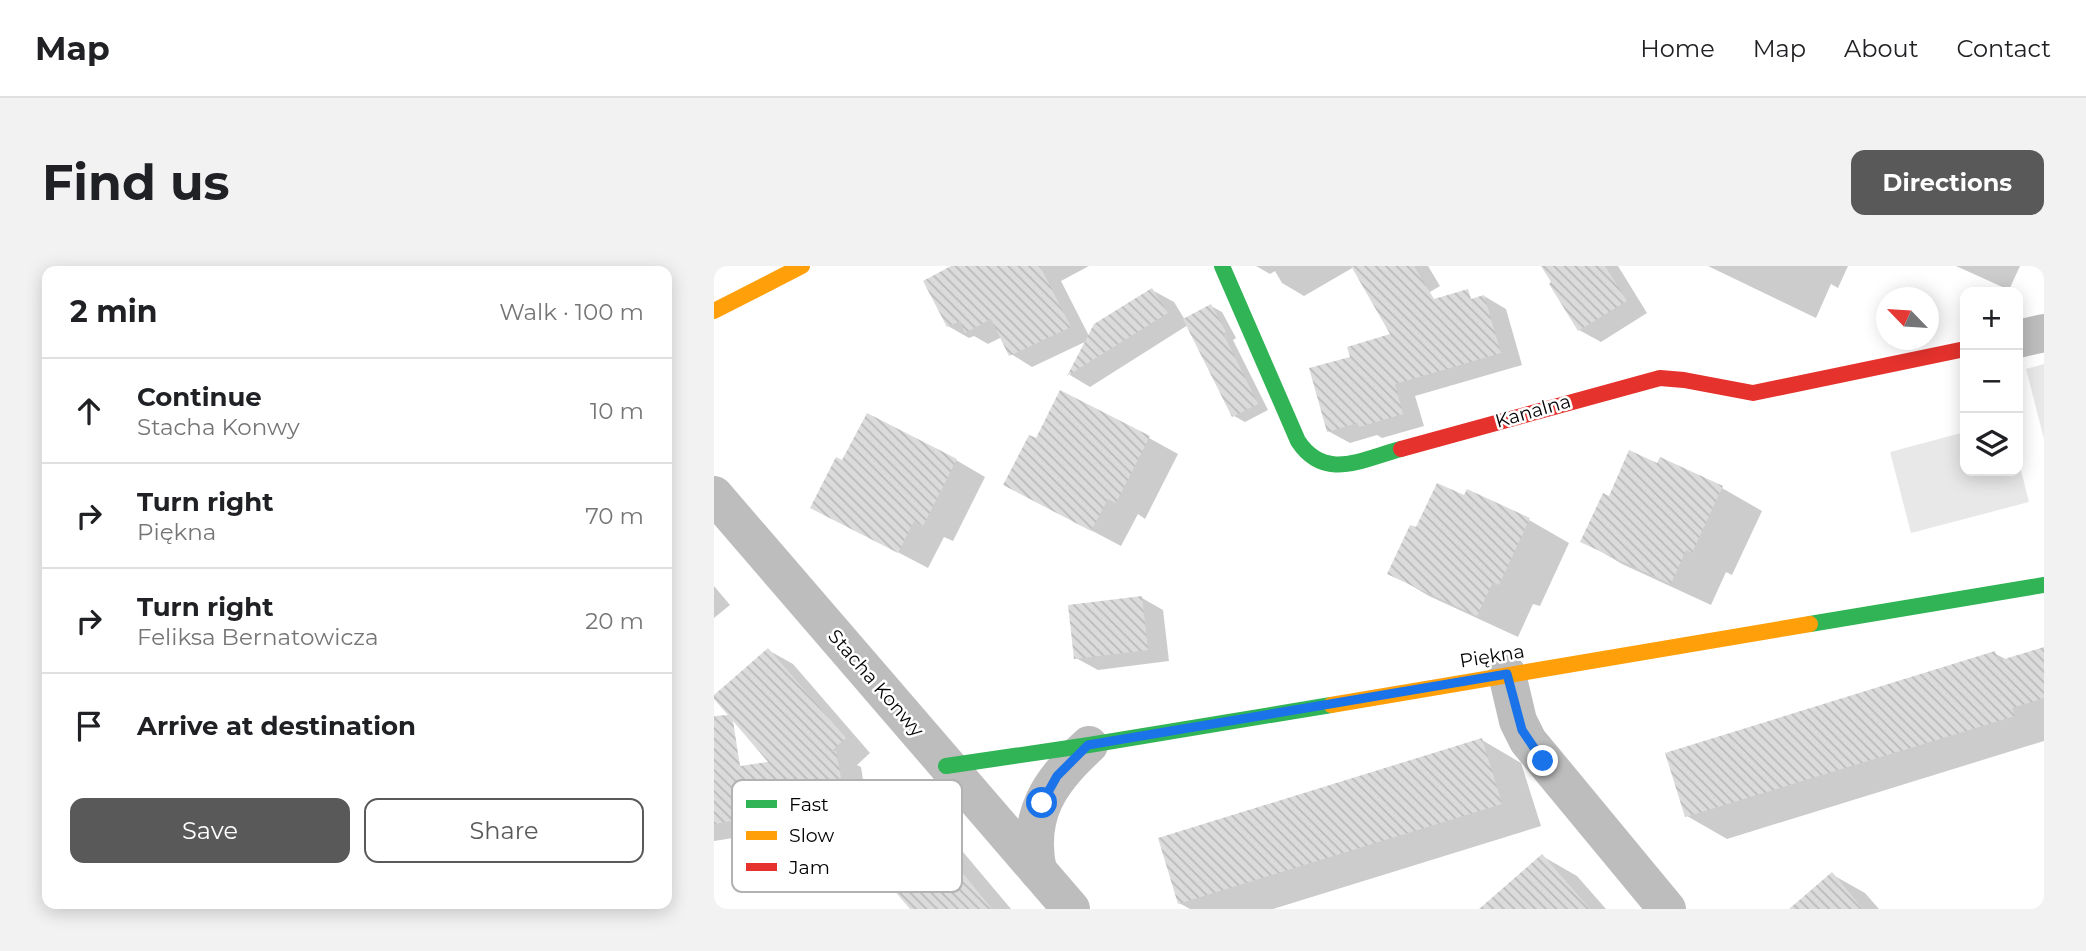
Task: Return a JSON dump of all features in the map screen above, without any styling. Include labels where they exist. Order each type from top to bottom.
[{"type":"street","points":[[714,312],[802,266]]},
{"type":"street","name":"Kanalna","points":[[1222,266],[1298,441],[1307,456],[1327,466],[1345,464],[1660,377],[1676,377],[1729,391],[1754,393],[1960,350]]},
{"type":"street","points":[[2023,338],[2044,333]]},
{"type":"street","name":"Stacha Konwy","points":[[714,495],[958,780]]},
{"type":"street","name":"Piękna","points":[[946,766],[1088,745],[2044,585]]},
{"type":"street","points":[[1507,674],[1518,721],[1528,741],[1667,909]]},
{"type":"street","points":[[1038,871],[1034,855],[1035,835],[1042,803],[1057,776],[1088,745]]},
{"type":"street","name":"Stacha Konwy","points":[[962,784],[1070,909]]},
{"type":"shaded area","points":[[2044,364],[2044,439],[2026,369]]},
{"type":"shaded area","points":[[1960,433],[1960,476],[2022,476],[2029,502],[1911,533],[1890,452]]},
{"type":"building","points":[[951,266],[1040,266],[1071,327],[1009,356],[991,319],[965,333],[960,321],[947,327],[923,281]]},
{"type":"building","points":[[1351,266],[1414,266],[1434,299],[1468,289],[1471,299],[1484,295],[1501,353],[1395,384],[1403,414],[1359,427],[1358,423],[1327,432],[1309,368],[1350,357],[1347,347],[1390,334]]},
{"type":"building","points":[[1541,266],[1605,266],[1627,301],[1578,331]]},
{"type":"building","points":[[1152,288],[1168,313],[1067,376],[1094,324]]},
{"type":"building","points":[[1211,304],[1258,404],[1232,417],[1183,319]]},
{"type":"building","points":[[1060,390],[1150,436],[1116,503],[1108,499],[1091,531],[1003,485],[1029,435],[1036,438]]},
{"type":"building","points":[[867,413],[957,459],[923,526],[914,521],[898,553],[810,508],[836,457],[842,460]]},
{"type":"building","points":[[1629,450],[1657,463],[1660,457],[1723,486],[1692,553],[1686,550],[1671,584],[1580,542],[1603,493],[1609,496]]},
{"type":"building","points":[[1437,483],[1464,495],[1467,489],[1530,518],[1499,585],[1493,582],[1477,616],[1387,574],[1410,525],[1416,527]]},
{"type":"building","points":[[1142,596],[1148,650],[1074,659],[1068,605]]},
{"type":"building","points":[[2044,647],[2044,698],[2012,708],[2015,716],[1685,817],[1665,753],[1995,651],[1998,661]]},
{"type":"building","points":[[768,648],[846,738],[831,752],[836,751],[841,778],[732,780],[732,821],[714,824],[714,716],[728,715],[714,699],[714,695]],"holes":[[[733,721],[768,762],[740,766]]]},
{"type":"building","points":[[1482,738],[1502,804],[1178,904],[1158,838]]},
{"type":"building","points":[[1542,854],[1590,909],[1479,909]]},
{"type":"building","points":[[962,872],[992,909],[910,909],[896,892],[962,892]]},
{"type":"building","points":[[1832,872],[1863,909],[1789,909]]},
{"type":"traffic: fast","points":[[1222,266],[1298,441],[1309,454],[1320,461],[1345,464],[1401,449]]},
{"type":"traffic: fast","points":[[1810,624],[2044,585]]},
{"type":"traffic: fast","points":[[946,766],[1331,705]]},
{"type":"traffic: slow","points":[[714,311],[802,266]]},
{"type":"traffic: slow","points":[[1331,705],[1810,624]]},
{"type":"traffic: jam","points":[[1401,449],[1660,378],[1753,393],[1960,350]]},
{"type":"route","points":[[1042,803],[1057,776],[1088,745],[1507,674],[1518,721],[1528,741],[1543,761]]}]
